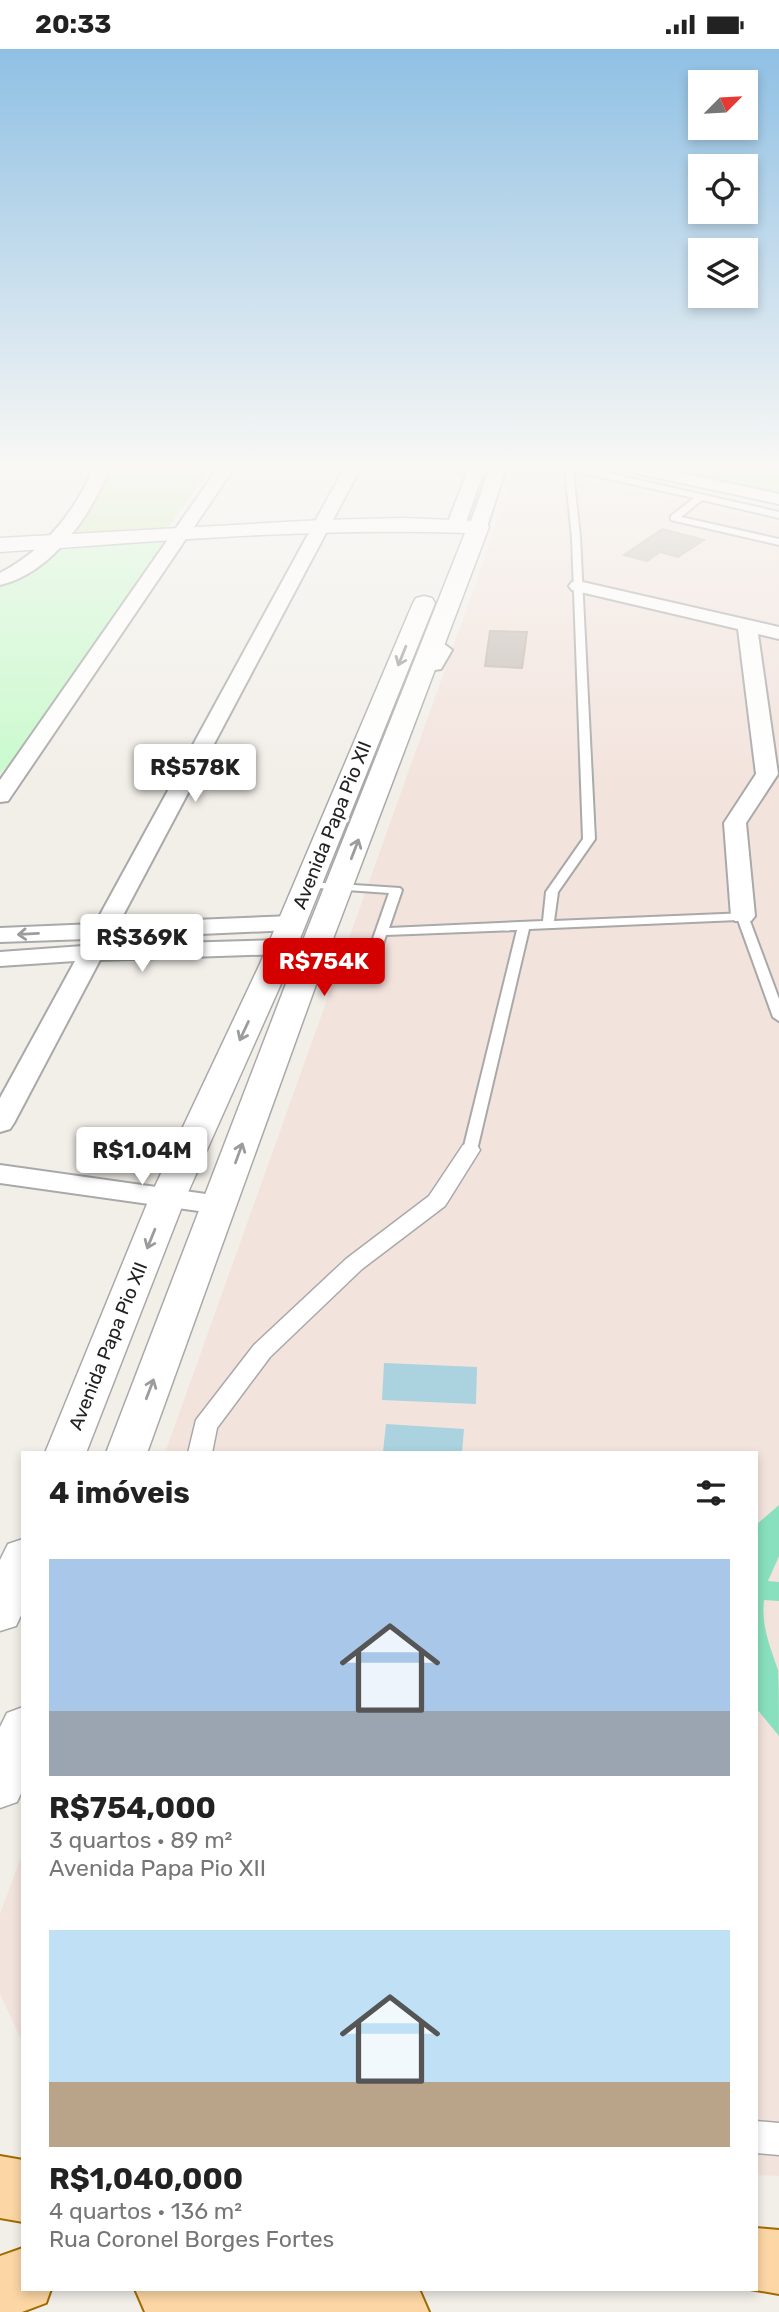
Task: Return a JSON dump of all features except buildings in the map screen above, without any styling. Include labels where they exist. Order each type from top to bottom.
[{"type":"main road","points":[[0,2187],[21,2191]]},
{"type":"main road","points":[[758,2260],[779,2262]]},
{"type":"main road","points":[[0,2288],[21,2281]]},
{"type":"main road","points":[[190,2291],[397,2312]]},
{"type":"street","points":[[0,580],[15,571]]},
{"type":"street","points":[[3,787],[154,571]]},
{"type":"street","points":[[0,1122],[297,571]]},
{"type":"street","name":"Avenida Papa Pio XII","points":[[66,1451],[167,1199],[289,951],[341,887],[382,741],[432,624],[451,571]]},
{"type":"street","points":[[578,586],[779,633]]},
{"type":"street","name":"Avenida Papa Pio XII","points":[[127,1451],[220,1205],[308,885],[382,741],[424,670],[432,624]]},
{"type":"street","points":[[743,916],[735,823],[767,774],[747,625]]},
{"type":"street","points":[[0,935],[102,930],[289,951]]},
{"type":"street","points":[[0,959],[91,953],[289,951]]},
{"type":"street","points":[[200,1451],[205,1426],[262,1351],[354,1264],[437,1201],[470,1150]]},
{"type":"street","points":[[0,1174],[220,1205]]},
{"type":"street","points":[[0,1613],[21,1561]]},
{"type":"street","points":[[0,1787],[21,1732]]},
{"type":"street","points":[[758,2137],[779,2139]]},
{"type":"lane","points":[[548,925],[552,892],[589,839],[576,571]]},
{"type":"lane","points":[[289,951],[368,974],[396,890],[308,885]]},
{"type":"lane","points":[[382,932],[743,916],[779,1017]]},
{"type":"lane","points":[[470,1150],[524,926]]},
{"type":"shaded area","points":[[480,571],[779,571],[779,2176],[758,2175],[758,1451],[166,1451]]},
{"type":"shaded area","points":[[21,1856],[21,2040],[0,1994],[0,1914]]},
{"type":"green space","points":[[26,571],[147,571],[15,759],[0,773],[0,588]]},
{"type":"green space","points":[[779,1505],[779,1556],[768,1581],[779,1582],[779,1601],[764,1600],[763,1609],[767,1636],[778,1670],[779,1736],[758,1710],[758,1523]]},
{"type":"water","points":[[384,1363],[477,1367],[476,1404],[382,1400]]},
{"type":"water","points":[[386,1424],[464,1429],[462,1451],[383,1451]]}]
